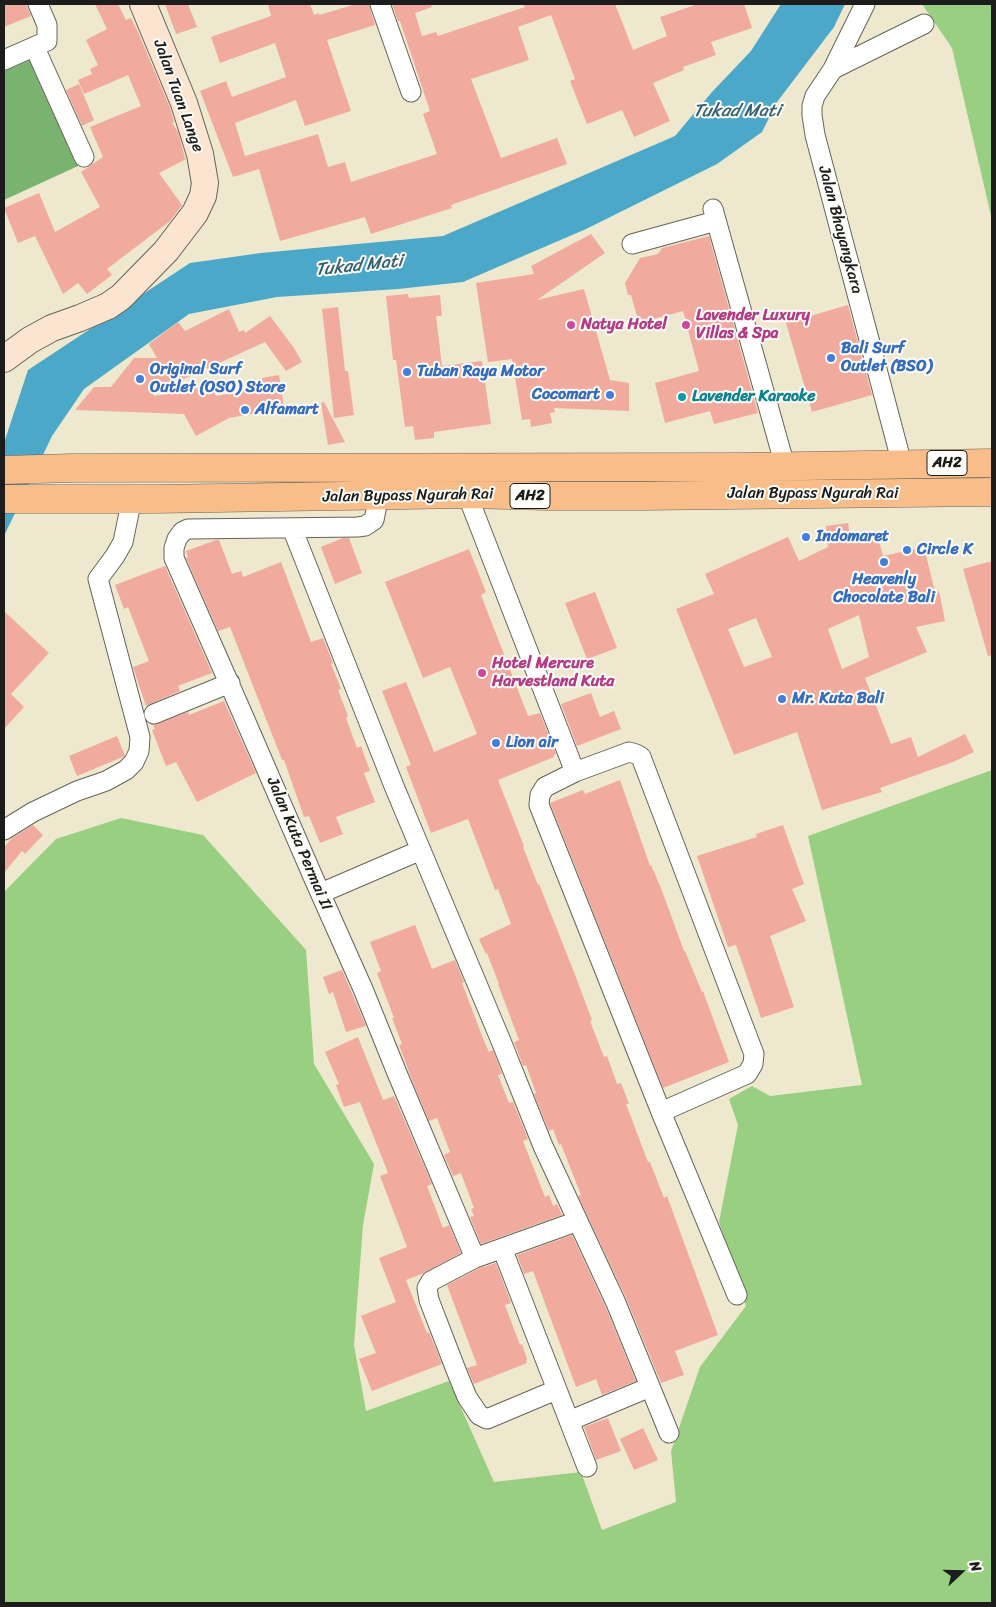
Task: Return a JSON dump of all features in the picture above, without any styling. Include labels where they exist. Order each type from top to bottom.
[{"type":"highway","name":"Jalan Bypass Ngurah Rai","points":[[4,470],[72,468],[785,466],[992,463]]},
{"type":"highway","name":"Jalan Bypass Ngurah Rai","points":[[4,499],[156,499],[467,494],[642,496],[992,492]]},
{"type":"street","points":[[4,60],[47,41],[47,25],[38,4]]},
{"type":"street","name":"Jalan Tuan Lange","points":[[4,360],[30,340],[52,328],[108,306],[121,296],[166,251],[195,213],[203,196],[205,183],[200,154],[184,103],[144,4]]},
{"type":"street","points":[[380,4],[411,92]]},
{"type":"street","name":"Jalan Bhayangkara","points":[[864,4],[833,69],[815,96],[812,115],[815,135],[902,464]]},
{"type":"street","points":[[833,69],[924,24]]},
{"type":"street","points":[[34,48],[84,157]]},
{"type":"street","points":[[632,244],[714,215],[785,466]]},
{"type":"street","points":[[467,494],[575,772]]},
{"type":"street","name":"Jalan Kuta Permai II","points":[[379,495],[374,520],[365,526],[188,529],[182,532],[177,539],[174,548],[174,558],[363,989],[475,1258]]},
{"type":"street","points":[[4,830],[33,812],[76,791],[106,781],[126,770],[134,762],[139,751],[140,737],[98,579],[123,542],[132,498]]},
{"type":"street","points":[[292,528],[394,786],[543,1146],[616,1303],[669,1433]]},
{"type":"street","points":[[154,714],[230,684]]},
{"type":"street","points":[[661,1112],[747,1074],[753,1064],[754,1054],[641,757],[629,752],[575,772],[545,788],[540,795],[539,805],[661,1112],[737,1295]]},
{"type":"street","points":[[321,893],[421,850]]},
{"type":"street","points":[[556,1390],[487,1418],[479,1415],[474,1409],[456,1370],[427,1288],[431,1281],[475,1258],[578,1221]]},
{"type":"street","points":[[502,1248],[587,1467]]},
{"type":"street","points":[[569,1421],[650,1387]]},
{"type":"green space","points":[[922,4],[992,4],[992,220],[952,48]]},
{"type":"green space","points":[[34,58],[78,166],[4,200],[4,71]]},
{"type":"green space","points":[[992,770],[992,1603],[4,1603],[4,892],[56,839],[121,818],[203,835],[306,950],[314,1064],[374,1164],[363,1225],[354,1345],[366,1411],[449,1381],[494,1482],[581,1472],[602,1530],[676,1502],[671,1451],[700,1367],[746,1306],[719,1222],[738,1125],[729,1099],[752,1086],[770,1096],[862,1085],[808,836]]},
{"type":"water","name":"Tukad Mati","points":[[781,4],[845,4],[834,27],[777,102],[762,132],[717,164],[586,229],[463,282],[398,289],[277,297],[189,314],[84,389],[52,436],[4,536],[4,443],[28,370],[190,263],[261,253],[443,236],[675,136],[712,92],[751,51]]},
{"type":"building","points":[[4,4],[26,4],[31,16],[4,27]]},
{"type":"building","points":[[95,4],[118,4],[126,20],[131,18],[138,32],[170,108],[174,122],[172,123],[178,132],[186,159],[159,173],[182,205],[170,221],[107,269],[112,275],[87,294],[78,283],[63,294],[35,236],[18,243],[4,208],[39,193],[55,232],[100,207],[81,172],[103,157],[90,127],[141,106],[128,75],[84,94],[78,80],[92,74],[90,69],[98,65],[86,40],[107,29]]},
{"type":"building","points":[[165,4],[188,4],[197,27],[176,34]]},
{"type":"building","points":[[268,4],[310,4],[314,15],[319,13],[319,15],[356,4],[369,4],[375,25],[327,40],[351,111],[305,126],[296,100],[235,123],[245,156],[318,134],[328,167],[345,162],[351,182],[437,154],[423,114],[430,111],[400,21],[398,21],[392,4],[431,4],[432,7],[415,13],[422,36],[436,32],[438,36],[525,7],[523,4],[615,4],[633,50],[667,36],[660,17],[698,4],[744,4],[752,28],[711,42],[716,55],[683,67],[684,70],[653,83],[670,121],[634,137],[622,110],[587,124],[570,81],[575,79],[551,15],[518,27],[529,60],[471,79],[501,158],[557,138],[567,164],[451,205],[452,208],[371,234],[365,217],[280,241],[259,169],[233,177],[200,91],[226,81],[232,97],[286,77],[275,43],[220,63],[211,37],[271,16]]},
{"type":"building","points":[[79,84],[94,120],[82,126],[66,90]]},
{"type":"building","points":[[591,234],[605,253],[537,300],[584,289],[610,380],[629,383],[629,411],[554,408],[555,412],[550,413],[552,423],[531,427],[530,419],[522,420],[512,359],[488,362],[476,283],[534,274],[531,266]]},
{"type":"building","points":[[709,236],[758,413],[714,424],[710,411],[665,423],[655,383],[699,371],[683,311],[639,323],[631,295],[628,295],[625,283],[640,258],[658,254],[662,248]]},
{"type":"building","points":[[408,294],[409,298],[440,295],[442,316],[436,316],[442,366],[482,361],[491,424],[434,432],[434,438],[415,440],[413,426],[405,427],[396,360],[393,360],[386,296]]},
{"type":"building","name":"Bali Surf Outlet (BSO)","points":[[848,305],[872,395],[812,412],[786,323]]},
{"type":"building","points":[[338,307],[345,371],[348,371],[354,415],[334,418],[322,309]]},
{"type":"building","points":[[229,309],[239,332],[244,330],[245,333],[270,316],[302,362],[286,371],[265,342],[153,393],[154,396],[211,386],[216,396],[263,388],[262,378],[279,375],[284,408],[229,418],[196,436],[184,414],[75,410],[94,387],[111,387],[134,358],[157,358],[149,344],[178,322],[185,331]]},
{"type":"building","points":[[324,402],[345,442],[328,445],[321,403]]},
{"type":"building","points":[[848,523],[851,543],[878,537],[883,556],[924,547],[935,592],[939,591],[945,621],[916,627],[927,652],[865,678],[891,744],[911,737],[918,757],[965,734],[974,752],[953,762],[880,788],[882,792],[822,810],[797,732],[734,755],[676,609],[714,594],[705,574],[788,537],[799,561],[828,547],[826,526]],"holes":[[[859,615],[869,657],[842,669],[828,629]],[[756,618],[772,657],[744,667],[728,629]]]},
{"type":"building","points":[[343,538],[349,538],[362,573],[335,584],[321,547]]},
{"type":"building","points":[[219,540],[232,574],[241,571],[243,577],[281,562],[311,642],[323,638],[333,663],[331,664],[341,689],[338,690],[348,716],[346,718],[357,748],[361,746],[370,771],[364,773],[375,802],[336,817],[343,834],[320,843],[309,816],[304,817],[284,760],[282,760],[230,627],[218,631],[186,558],[188,557],[186,551]]},
{"type":"building","points":[[469,549],[486,592],[481,595],[528,716],[540,713],[556,754],[554,757],[498,780],[574,972],[604,1057],[607,1056],[617,1084],[621,1083],[629,1104],[626,1104],[648,1162],[650,1162],[664,1198],[667,1196],[718,1335],[675,1351],[684,1375],[661,1383],[626,1298],[578,1196],[581,1195],[561,1144],[559,1145],[553,1129],[549,1131],[534,1094],[536,1093],[526,1065],[523,1066],[514,1042],[519,1040],[499,984],[487,953],[479,939],[511,924],[498,889],[495,890],[468,819],[431,833],[406,767],[411,765],[382,691],[406,682],[434,752],[477,734],[450,667],[423,678],[385,582]]},
{"type":"building","points":[[992,561],[992,655],[988,656],[963,569]]},
{"type":"building","points":[[165,566],[212,673],[178,686],[180,691],[146,706],[133,667],[149,661],[128,607],[124,609],[115,585]]},
{"type":"building","points":[[595,592],[617,648],[587,659],[565,603]]},
{"type":"building","points":[[4,611],[49,653],[11,694],[24,707],[4,729]]},
{"type":"building","points":[[591,693],[600,717],[614,711],[621,729],[577,746],[561,704]]},
{"type":"building","points":[[224,701],[256,773],[197,802],[176,762],[166,766],[152,730],[155,729],[153,725],[188,712],[189,715]]},
{"type":"building","points":[[117,736],[125,756],[77,776],[69,756]]},
{"type":"building","points":[[620,780],[650,866],[661,888],[684,951],[703,991],[729,1062],[663,1088],[550,803],[583,790],[585,794]]},
{"type":"building","points":[[33,825],[43,835],[25,854],[22,851],[4,873],[4,847],[12,838]]},
{"type":"building","points":[[783,825],[804,884],[792,889],[806,921],[770,936],[794,1007],[761,1018],[736,945],[728,947],[697,856],[757,837],[756,834]]},
{"type":"building","points":[[415,925],[432,969],[455,960],[484,1041],[489,1052],[493,1050],[502,1074],[498,1075],[509,1103],[513,1102],[528,1139],[523,1141],[545,1197],[549,1195],[553,1206],[557,1204],[562,1215],[481,1244],[470,1217],[474,1216],[471,1209],[474,1208],[461,1173],[453,1176],[444,1155],[450,1152],[437,1118],[429,1121],[399,1045],[402,1044],[377,973],[381,971],[370,942]]},
{"type":"building","points":[[342,970],[366,1026],[346,1032],[333,992],[329,994],[323,977]]},
{"type":"building","points":[[358,1037],[383,1100],[394,1096],[432,1184],[427,1186],[443,1228],[449,1225],[461,1253],[424,1273],[406,1280],[427,1333],[429,1332],[442,1364],[372,1391],[359,1359],[376,1353],[361,1316],[396,1302],[379,1258],[407,1247],[380,1176],[388,1173],[360,1102],[344,1107],[336,1085],[339,1084],[325,1052]]},
{"type":"building","points":[[572,1235],[606,1308],[636,1381],[602,1395],[596,1379],[576,1387],[533,1271],[524,1274],[517,1255]]},
{"type":"building","points":[[496,1263],[511,1303],[505,1305],[520,1345],[522,1344],[527,1363],[474,1384],[467,1368],[477,1365],[447,1285],[480,1268]]},
{"type":"building","points":[[608,1418],[621,1451],[596,1460],[584,1427]]},
{"type":"building","points":[[643,1428],[658,1460],[634,1470],[620,1439]]},
{"type":"place","name":"Natya Hotel","points":[[571,325]]},
{"type":"place","name":"Lavender Luxury Villas & Spa","points":[[686,325]]},
{"type":"place","name":"Bali Surf Outlet (BSO)","points":[[831,358]]},
{"type":"place","name":"Tuban Raya Motor","points":[[407,372]]},
{"type":"place","name":"Original Surf Outlet (OSO) Store","points":[[140,379]]},
{"type":"place","name":"Cocomart","points":[[610,395]]},
{"type":"place","name":"Lavender Karaoke","points":[[682,397]]},
{"type":"place","name":"Alfamart","points":[[245,410]]},
{"type":"place","name":"Indomaret","points":[[806,537]]},
{"type":"place","name":"Circle K","points":[[907,550]]},
{"type":"place","name":"Heavenly Chocolate Bali","points":[[884,562]]},
{"type":"place","name":"Hotel Mercure Harvestland Kuta","points":[[482,673]]},
{"type":"place","name":"Mr. Kuta Bali","points":[[782,699]]},
{"type":"place","name":"Lion air","points":[[496,743]]}]
